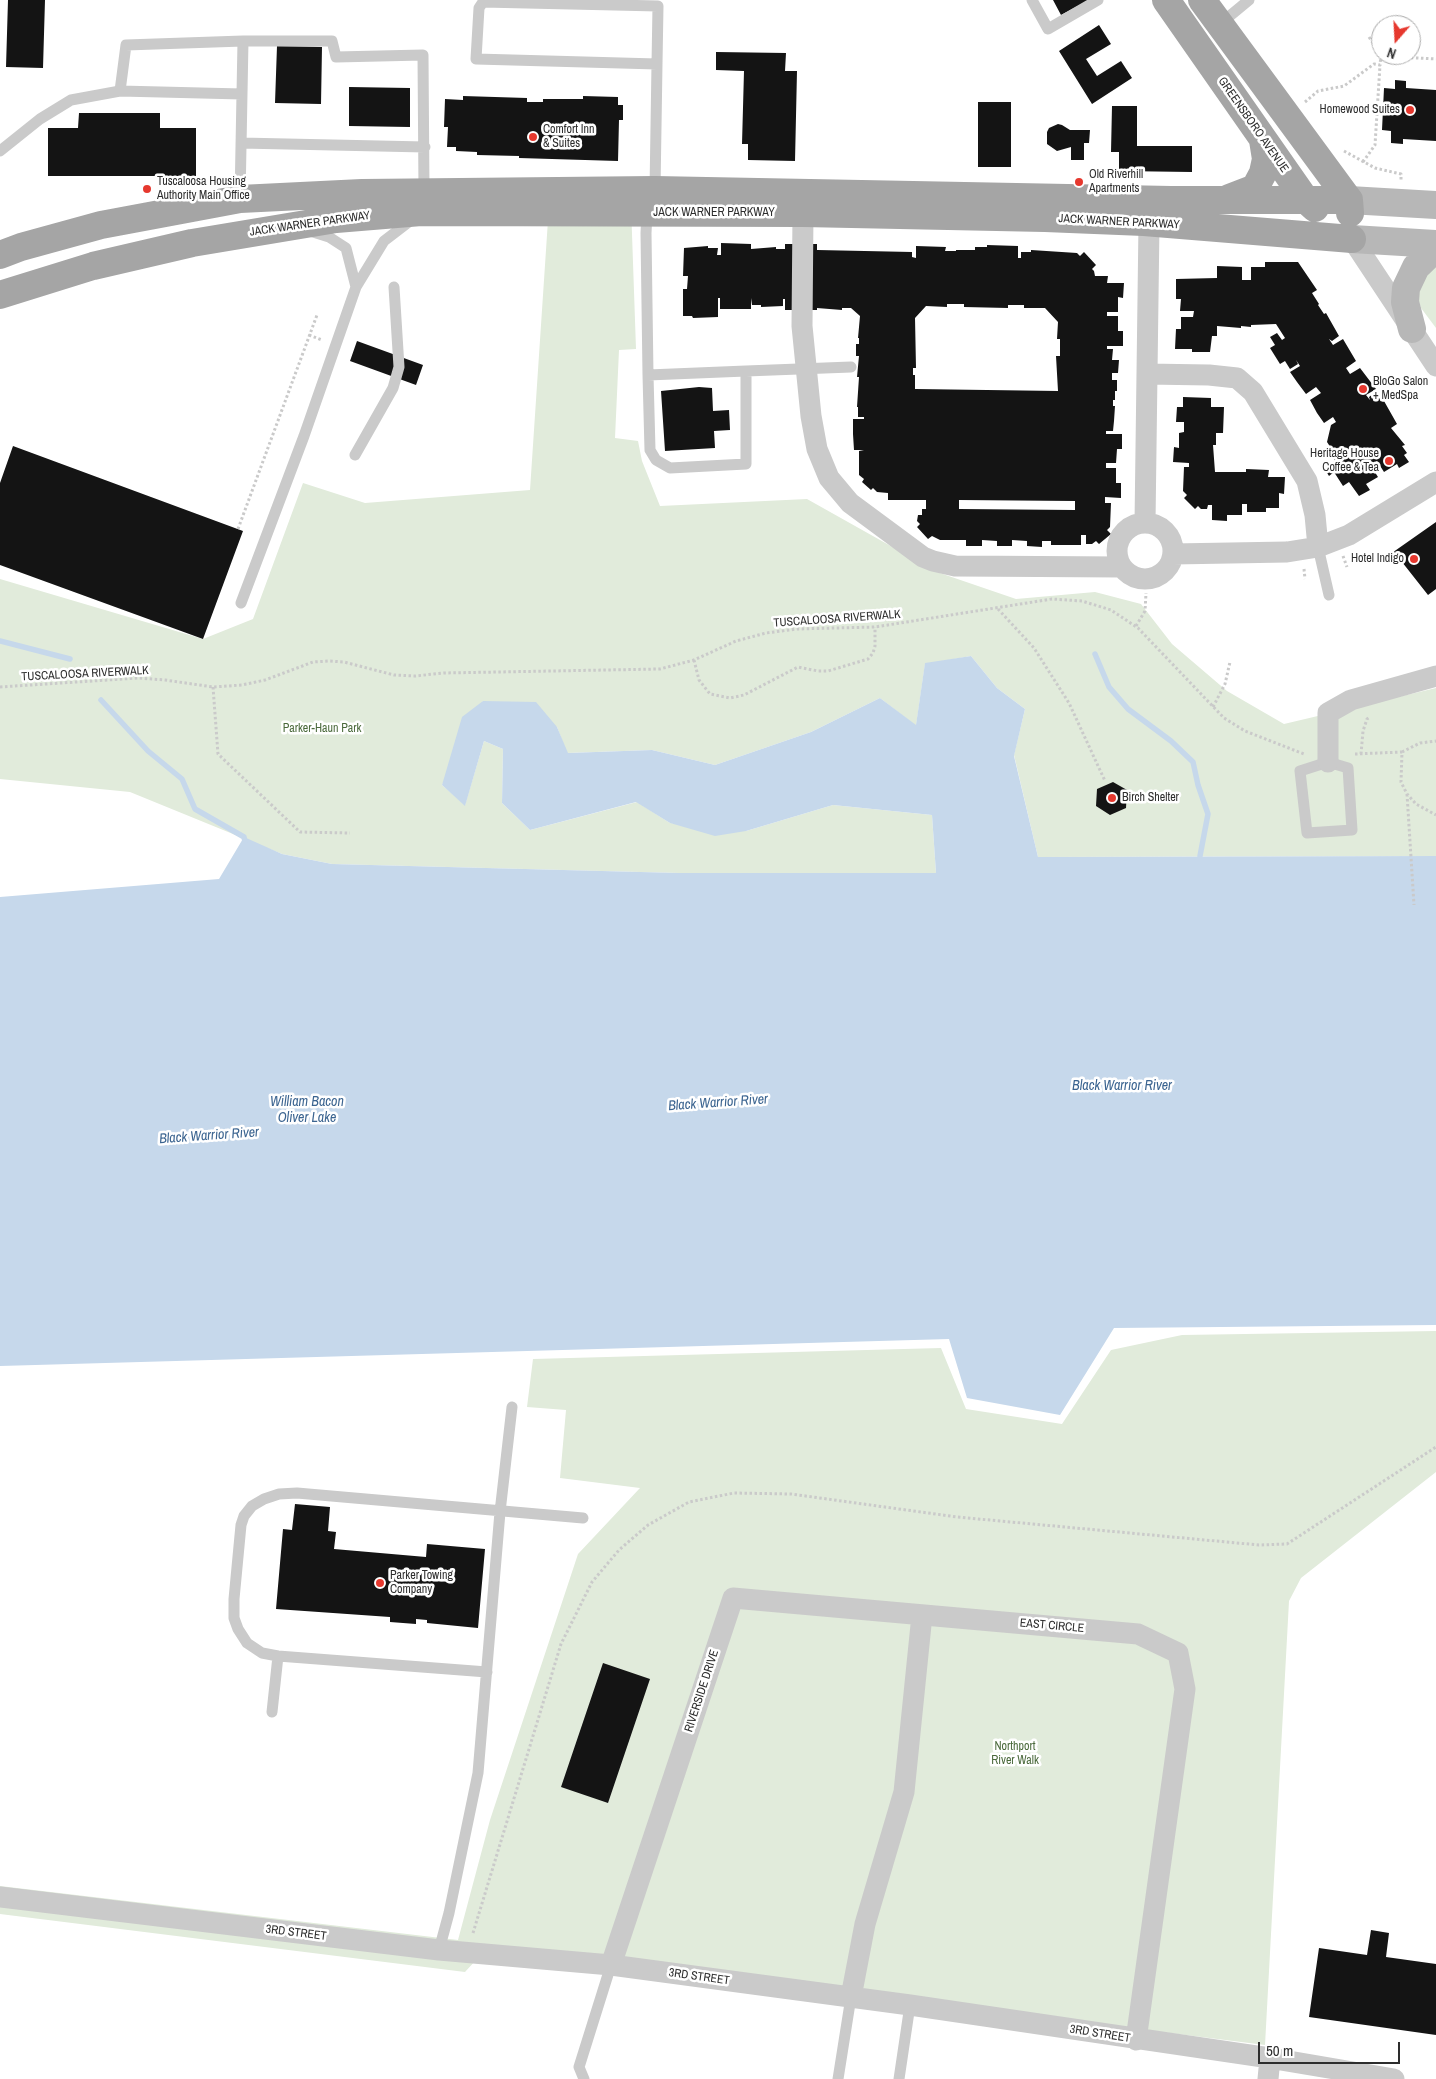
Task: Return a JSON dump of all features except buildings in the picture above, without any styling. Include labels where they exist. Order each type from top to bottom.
[{"type":"main road","name":"GREENSBORO AVENUE","points":[[1166,0],[1304,199],[1352,239]]},
{"type":"main road","points":[[1202,0],[1349,200]]},
{"type":"main road","points":[[1224,200],[1255,188],[1263,173],[1266,159],[1263,140]]},
{"type":"main road","name":"JACK WARNER PARKWAY","points":[[7,249],[101,225],[240,199],[651,202],[1304,199],[1436,205]]},
{"type":"main road","name":"GREENSBORO AVENUE","points":[[1349,200],[1352,239]]},
{"type":"main road","name":"JACK WARNER PARKWAY","points":[[0,295],[142,253],[362,216],[422,201]]},
{"type":"main road","name":"JACK WARNER PARKWAY","points":[[651,202],[803,213],[1149,223],[1436,244]]},
{"type":"main road","points":[[1412,329],[1405,302],[1406,288],[1416,268],[1436,248]]},
{"type":"street","points":[[803,213],[802,326],[811,416],[817,449],[829,478],[850,503],[923,557],[955,566],[1122,567]]},
{"type":"street","points":[[1145,523],[1149,223]]},
{"type":"street","name":"GREENSBORO AVENUE","points":[[1352,239],[1436,366]]},
{"type":"street","points":[[1147,374],[1209,375],[1237,378],[1253,392],[1307,481],[1315,515],[1318,547]]},
{"type":"street","points":[[1173,554],[1286,552],[1318,547],[1356,531],[1436,482]]},
{"type":"street","points":[[1145,523],[1155,525],[1163,530],[1169,537],[1173,554],[1166,570],[1159,576],[1150,579],[1133,577],[1122,567],[1117,555],[1117,545],[1127,529],[1145,523]]},
{"type":"street","points":[[1328,758],[1328,712],[1351,700],[1436,676]]},
{"type":"street","name":"RIVERSIDE DRIVE","points":[[611,1965],[733,1598],[922,1615]]},
{"type":"street","points":[[851,1997],[865,1924],[904,1792],[922,1615]]},
{"type":"street","name":"EAST CIRCLE","points":[[922,1615],[1138,1634],[1178,1653],[1185,1689],[1136,2040]]},
{"type":"street","name":"3RD STREET","points":[[0,1897],[439,1950],[611,1965],[910,2005],[1136,2040],[1269,2069],[1394,2079]]},
{"type":"lane","points":[[1032,0],[1048,29],[1098,0]]},
{"type":"lane","points":[[1220,24],[1249,0]]},
{"type":"lane","points":[[657,64],[476,59],[478,8],[483,2],[658,6],[657,64],[651,202],[646,233],[650,450],[656,460],[670,468],[746,464],[746,371]]},
{"type":"lane","points":[[240,199],[243,41]]},
{"type":"lane","points":[[120,90],[126,44],[332,41],[336,57],[423,55],[425,147],[422,201],[384,242],[356,286],[300,445],[241,603]]},
{"type":"lane","points":[[0,151],[40,119],[71,100],[120,90],[242,94]]},
{"type":"lane","points":[[241,143],[425,147]]},
{"type":"lane","points":[[295,226],[329,237],[346,248],[356,286]]},
{"type":"lane","points":[[355,455],[393,388],[399,367],[394,287]]},
{"type":"lane","points":[[648,375],[851,367]]},
{"type":"lane","points":[[1318,547],[1329,594]]},
{"type":"lane","points":[[1328,758],[1348,768],[1352,830],[1307,833],[1300,771],[1328,758]]},
{"type":"lane","points":[[439,1950],[449,1913],[478,1773],[500,1512],[512,1407]]},
{"type":"lane","points":[[488,1672],[278,1656],[262,1653],[247,1643],[238,1629],[234,1618],[234,1599],[241,1525],[252,1506],[264,1499],[279,1494],[297,1493],[583,1518]]},
{"type":"lane","points":[[272,1712],[278,1656]]},
{"type":"lane","points":[[584,2079],[579,2067],[611,1965]]},
{"type":"lane","points":[[838,2079],[851,1997]]},
{"type":"lane","points":[[899,2079],[910,2005]]},
{"type":"path","points":[[1421,58],[1436,59]]},
{"type":"path","points":[[1303,104],[1318,91],[1344,86],[1373,65]]},
{"type":"path","points":[[1363,162],[1375,145],[1380,65]]},
{"type":"path","points":[[1337,146],[1350,156],[1375,168],[1401,174],[1401,181]]},
{"type":"path","points":[[238,529],[317,315]]},
{"type":"path","points":[[1304,565],[1305,579]]},
{"type":"path","points":[[1136,626],[1144,611],[1146,593]]},
{"type":"path","name":"TUSCALOOSA RIVERWALK","points":[[0,687],[138,678],[214,687],[242,686],[265,680],[313,662],[328,661],[344,662],[394,675],[415,676],[444,673],[660,668],[694,660],[736,641],[766,633],[797,629],[875,627],[1052,599],[1082,601],[1111,610],[1136,626],[1224,718],[1238,727],[1276,744],[1305,755],[1328,758],[1402,752]]},
{"type":"path","points":[[997,608],[1034,648],[1069,703],[1104,782]]},
{"type":"path","points":[[694,660],[699,680],[710,694],[730,698],[744,695],[798,667],[818,671],[828,670],[868,659],[873,653],[875,646],[875,627]]},
{"type":"path","points":[[1213,706],[1225,684],[1230,662]]},
{"type":"path","points":[[214,687],[218,754],[300,832],[350,832]]},
{"type":"path","points":[[1361,754],[1364,724],[1376,712]]},
{"type":"path","points":[[1436,741],[1420,743],[1402,752],[1401,782],[1407,794],[1416,804],[1436,815]]},
{"type":"path","points":[[1407,794],[1414,905]]},
{"type":"green space","name":"Parker-Haun Park","points":[[549,205],[631,205],[636,349],[619,350],[615,438],[638,441],[642,461],[660,506],[807,499],[937,572],[1016,599],[1095,592],[1141,604],[1172,644],[1227,691],[1284,724],[1436,688],[1436,856],[1038,857],[1014,755],[1025,709],[997,688],[971,656],[925,664],[916,726],[880,698],[811,732],[715,765],[652,750],[567,753],[557,727],[483,701],[442,785],[465,805],[484,741],[503,749],[502,803],[530,830],[637,802],[670,823],[746,831],[833,805],[932,815],[936,873],[679,873],[332,864],[282,854],[130,792],[0,779],[0,579],[203,639],[253,619],[303,483],[365,503],[530,490]]},
{"type":"green space","points":[[1436,258],[1436,328],[1421,308],[1417,289]]},
{"type":"green space","name":"Northport River Walk","points":[[1436,1331],[1436,1472],[1301,1578],[1289,1601],[1265,2045],[488,1947],[465,1972],[0,1914],[0,1886],[458,1940],[490,1820],[578,1554],[640,1488],[560,1478],[566,1410],[527,1407],[533,1359],[941,1348],[966,1409],[1062,1424],[1111,1350],[1182,1335]]},
{"type":"water","name":"William Bacon Oliver Lake","points":[[971,656],[997,688],[1025,709],[1014,756],[1038,857],[1436,856],[1436,1325],[1114,1328],[1060,1415],[967,1398],[949,1339],[0,1366],[0,897],[219,879],[244,837],[282,854],[332,864],[679,873],[936,873],[932,815],[833,805],[746,831],[715,836],[670,823],[636,802],[530,830],[502,803],[503,749],[484,741],[465,806],[442,785],[462,717],[483,701],[536,702],[557,727],[568,753],[652,750],[715,765],[811,732],[880,698],[916,725],[925,663]]},
{"type":"waterway","points":[[0,641],[70,659]]},
{"type":"waterway","points":[[1095,654],[1109,687],[1128,709],[1171,741],[1193,762],[1198,785],[1208,814],[1200,856]]},
{"type":"waterway","points":[[101,700],[148,751],[182,779],[195,809],[244,837],[245,842]]},
{"type":"place","name":"Homewood Suites","points":[[1410,110]]},
{"type":"place","name":"Comfort Inn & Suites","points":[[533,137]]},
{"type":"place","name":"Old Riverhill Apartments","points":[[1079,182]]},
{"type":"place","name":"Tuscaloosa Housing Authority Main Office","points":[[147,189]]},
{"type":"place","name":"BloGo Salon + MedSpa","points":[[1363,389]]},
{"type":"place","name":"Heritage House Coffee & Tea","points":[[1389,461]]},
{"type":"place","name":"Hotel Indigo","points":[[1414,559]]},
{"type":"place","name":"Birch Shelter","points":[[1112,798]]},
{"type":"place","name":"Parker Towing Company","points":[[380,1583]]},
{"type":"water label","name":"Black Warrior River","points":[[1122,1086]]},
{"type":"water label","name":"Black Warrior River","points":[[718,1103]]},
{"type":"water label","name":"Black Warrior River","points":[[209,1136]]}]
